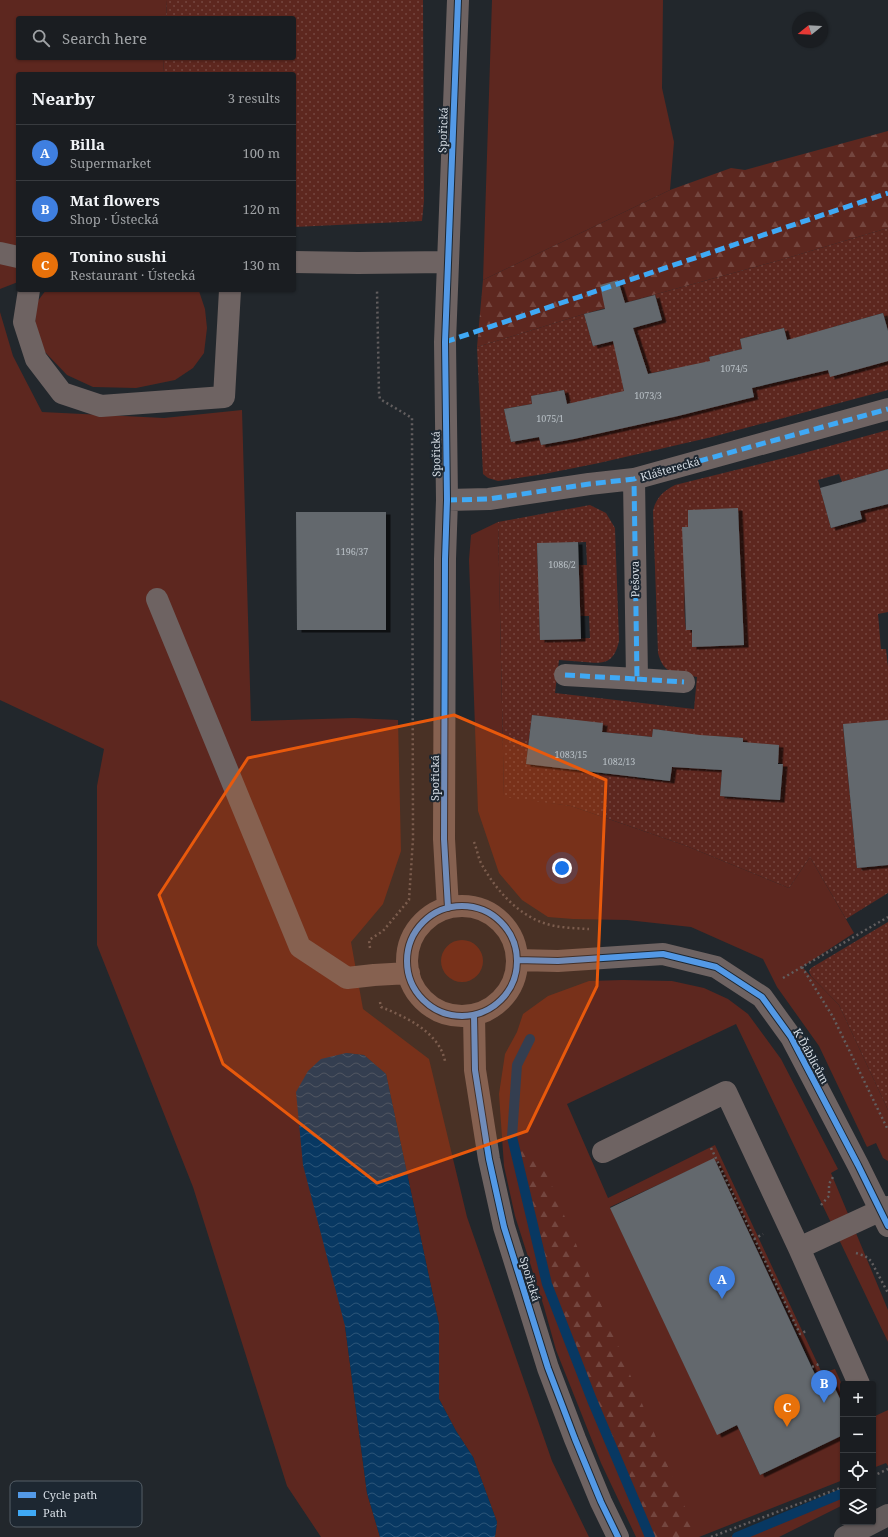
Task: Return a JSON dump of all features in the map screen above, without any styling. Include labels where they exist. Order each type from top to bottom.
[{"type":"main road","points":[[845,1537],[888,1515]]},
{"type":"street","name":"Spořická","points":[[448,908],[444,839],[445,559],[447,500],[445,342],[458,0]]},
{"type":"street","points":[[0,253],[16,257]]},
{"type":"street","points":[[296,262],[448,262]]},
{"type":"street","points":[[29,292],[24,322],[36,359],[62,393],[101,406],[224,397],[230,292]]},
{"type":"street","name":"Klášterecká","points":[[447,500],[489,499],[634,479],[888,409]]},
{"type":"street","name":"Pešova","points":[[634,479],[637,679]]},
{"type":"street","points":[[157,599],[300,947],[347,978],[409,973]]},
{"type":"street","points":[[565,675],[684,682]]},
{"type":"street","points":[[464,907],[481,910],[499,921],[512,939],[516,949],[517,960],[513,981],[502,1000],[484,1012],[462,1016],[450,1014],[428,1004],[413,985],[409,973],[408,962],[412,938],[419,928],[437,913],[448,908],[464,907]]},
{"type":"street","name":"K Ďáblicům","points":[[517,960],[558,961],[663,954],[716,968],[762,997],[791,1037],[886,1214]]},
{"type":"street","name":"Spořická","points":[[474,1015],[475,1070],[489,1159],[504,1227],[548,1368],[593,1481],[618,1537]]},
{"type":"street","points":[[602,1152],[726,1092],[799,1248],[858,1381]]},
{"type":"street","points":[[799,1248],[886,1214]]},
{"type":"path","points":[[377,263],[380,399],[412,418],[413,839]]},
{"type":"path","points":[[888,917],[802,967],[833,1017],[888,1130]]},
{"type":"path","points":[[711,1148],[800,1334],[807,1330],[810,1337]]},
{"type":"path","points":[[853,1253],[865,1256],[871,1261],[888,1293]]},
{"type":"path","points":[[812,1367],[822,1362]]},
{"type":"path","points":[[876,1475],[888,1469]]},
{"type":"path","points":[[711,1537],[840,1488]]},
{"type":"highlighted area","points":[[454,715],[606,780],[597,986],[527,1131],[377,1183],[223,1064],[159,895],[248,758]]},
{"type":"green space","points":[[0,0],[167,0],[166,16],[16,16],[16,60],[164,60],[163,72],[16,72],[16,283],[0,289]]},
{"type":"green space","points":[[167,0],[423,0],[424,201],[422,221],[296,227],[296,72],[163,72],[164,60],[296,60],[296,16],[166,16]]},
{"type":"green space","points":[[492,0],[663,0],[662,88],[674,142],[670,190],[483,280]]},
{"type":"green space","points":[[888,131],[888,228],[777,261],[584,314],[477,347],[483,280],[670,190],[731,168],[745,170]]},
{"type":"green space","points":[[888,228],[888,331],[883,313],[833,327],[888,361],[888,390],[712,437],[599,463],[498,481],[488,478],[483,474],[477,347],[584,314],[777,261]],"holes":[[[655,295],[662,320],[633,328],[635,335],[593,346],[584,314]],[[784,328],[796,378],[752,388],[754,397],[721,405],[709,357],[742,349],[740,339]],[[672,369],[680,399],[624,391],[622,379]],[[564,390],[574,439],[541,445],[539,437],[511,442],[504,409],[532,404],[531,396]]]},
{"type":"green space","points":[[44,292],[199,292],[205,309],[207,328],[204,353],[193,368],[175,380],[136,388],[93,387],[67,375],[44,351],[35,323],[37,302]]},
{"type":"green space","points":[[0,312],[13,356],[42,412],[164,418],[242,410],[251,721],[354,718],[398,720],[401,851],[383,904],[351,942],[363,1009],[429,1059],[467,1217],[552,1461],[589,1537],[495,1537],[497,1522],[473,1457],[456,1431],[439,1399],[439,1324],[386,1074],[364,1055],[346,1053],[345,1326],[367,1493],[380,1537],[321,1537],[287,1486],[193,1187],[97,945],[97,786],[104,749],[0,700]]},
{"type":"green space","points":[[888,430],[888,469],[842,482],[839,474],[818,480],[831,528],[862,520],[860,511],[888,504],[888,612],[878,614],[881,649],[886,649],[888,667],[888,720],[843,725],[857,868],[888,865],[888,893],[846,919],[810,857],[789,888],[684,845],[571,806],[504,797],[498,522],[590,505],[606,513],[615,528],[619,641],[617,648],[611,658],[603,662],[592,663],[559,660],[555,693],[694,709],[697,677],[677,674],[668,670],[664,666],[658,653],[653,511],[656,502],[664,492],[675,485],[800,454]],"holes":[[[738,509],[742,610],[692,630],[686,630],[684,600],[688,541],[688,511]],[[586,542],[587,565],[579,565],[580,616],[589,616],[590,638],[540,640],[539,608],[546,576],[538,576],[537,544]],[[532,715],[555,718],[602,732],[652,737],[653,729],[675,732],[670,781],[638,778],[639,769],[607,774],[574,770],[575,762],[560,760],[559,768],[526,764]],[[709,736],[743,738],[743,742],[778,763],[783,764],[780,800],[720,796],[722,770],[706,769]]]},
{"type":"green space","points":[[498,522],[504,796],[571,806],[684,845],[789,888],[810,857],[854,933],[802,967],[839,1005],[888,1110],[888,1161],[883,1158],[876,1143],[867,1147],[819,1046],[777,987],[763,959],[691,927],[627,920],[548,917],[522,900],[499,873],[478,811],[469,560],[471,535]]},
{"type":"green space","points":[[888,922],[888,1110],[839,1005],[811,976],[809,971],[811,968]]},
{"type":"green space","points":[[462,940],[477,946],[483,961],[477,976],[462,982],[447,976],[441,961],[447,946]]},
{"type":"green space","points":[[589,981],[672,981],[704,988],[728,999],[748,1014],[781,1059],[838,1169],[831,1173],[888,1310],[888,1342],[736,1024],[567,1104],[608,1198],[715,1145],[822,1373],[835,1369],[840,1381],[840,1399],[831,1380],[821,1385],[714,1159],[610,1207],[717,1434],[737,1425],[760,1475],[840,1436],[840,1481],[699,1537],[636,1537],[601,1463],[556,1350],[515,1216],[504,1166],[499,1094],[505,1054],[517,1032],[523,1014],[548,996]]},
{"type":"green space","points":[[517,1147],[538,1152],[696,1534],[681,1537],[651,1537],[554,1293]]},
{"type":"green space","points":[[888,1410],[888,1466],[886,1463],[876,1467],[876,1416]]},
{"type":"green space","points":[[840,1491],[840,1506],[779,1537],[730,1537]]},
{"type":"water","points":[[346,1053],[364,1055],[386,1074],[439,1324],[439,1399],[456,1431],[473,1457],[497,1522],[495,1537],[380,1537],[367,1493],[345,1326],[303,1165],[296,1092],[308,1071],[321,1059]]},
{"type":"building","points":[[618,280],[625,303],[655,295],[662,320],[633,328],[648,374],[710,361],[709,357],[742,349],[740,339],[784,328],[787,340],[883,313],[888,331],[888,361],[830,377],[828,370],[752,388],[754,397],[678,416],[574,439],[541,445],[539,437],[511,442],[504,409],[532,404],[531,396],[564,390],[567,404],[624,391],[613,341],[593,346],[584,314],[605,309],[600,285]]},
{"type":"building","points":[[888,469],[888,504],[860,511],[862,519],[831,528],[820,488]]},
{"type":"building","points":[[738,508],[744,645],[692,647],[692,630],[686,630],[682,527],[688,527],[688,510]]},
{"type":"building","points":[[296,512],[386,512],[386,630],[297,630]]},
{"type":"building","points":[[578,542],[581,639],[540,640],[537,543]]},
{"type":"building","points":[[532,715],[603,723],[602,732],[652,737],[653,729],[700,735],[743,738],[743,742],[779,745],[778,764],[783,764],[780,800],[720,796],[722,770],[672,767],[670,781],[526,764]]},
{"type":"building","points":[[888,720],[888,865],[857,868],[843,724]]},
{"type":"building","points":[[714,1158],[820,1385],[831,1380],[840,1399],[840,1436],[760,1475],[737,1425],[717,1435],[610,1208]]},
{"type":"waterway","points":[[530,1039],[517,1065],[512,1137],[547,1284],[592,1400],[650,1537]]},
{"type":"waterway","points":[[737,1537],[840,1494]]},
{"type":"marked path","points":[[445,342],[888,193]]},
{"type":"marked path","points":[[447,500],[489,499],[634,479],[888,409]]},
{"type":"marked path","points":[[565,675],[637,679],[634,479]]},
{"type":"marked path","points":[[637,679],[684,682]]},
{"type":"cycle path","points":[[448,908],[444,839],[445,559],[447,500],[445,342],[458,0]]},
{"type":"cycle path","points":[[462,906],[483,911],[501,922],[512,940],[517,961],[512,982],[501,1000],[483,1011],[462,1016],[441,1011],[423,1000],[412,982],[407,961],[412,940],[423,922],[441,911],[462,906]]},
{"type":"cycle path","points":[[517,960],[558,961],[663,954],[716,967],[762,997],[791,1037],[888,1226]]},
{"type":"cycle path","points":[[474,1015],[475,1070],[489,1159],[504,1227],[548,1368],[601,1502],[618,1537]]},
{"type":"place","name":"Billa","points":[[722,1299]]},
{"type":"place","name":"Mat flowers","points":[[824,1403]]},
{"type":"place","name":"Tonino sushi","points":[[787,1427]]}]
